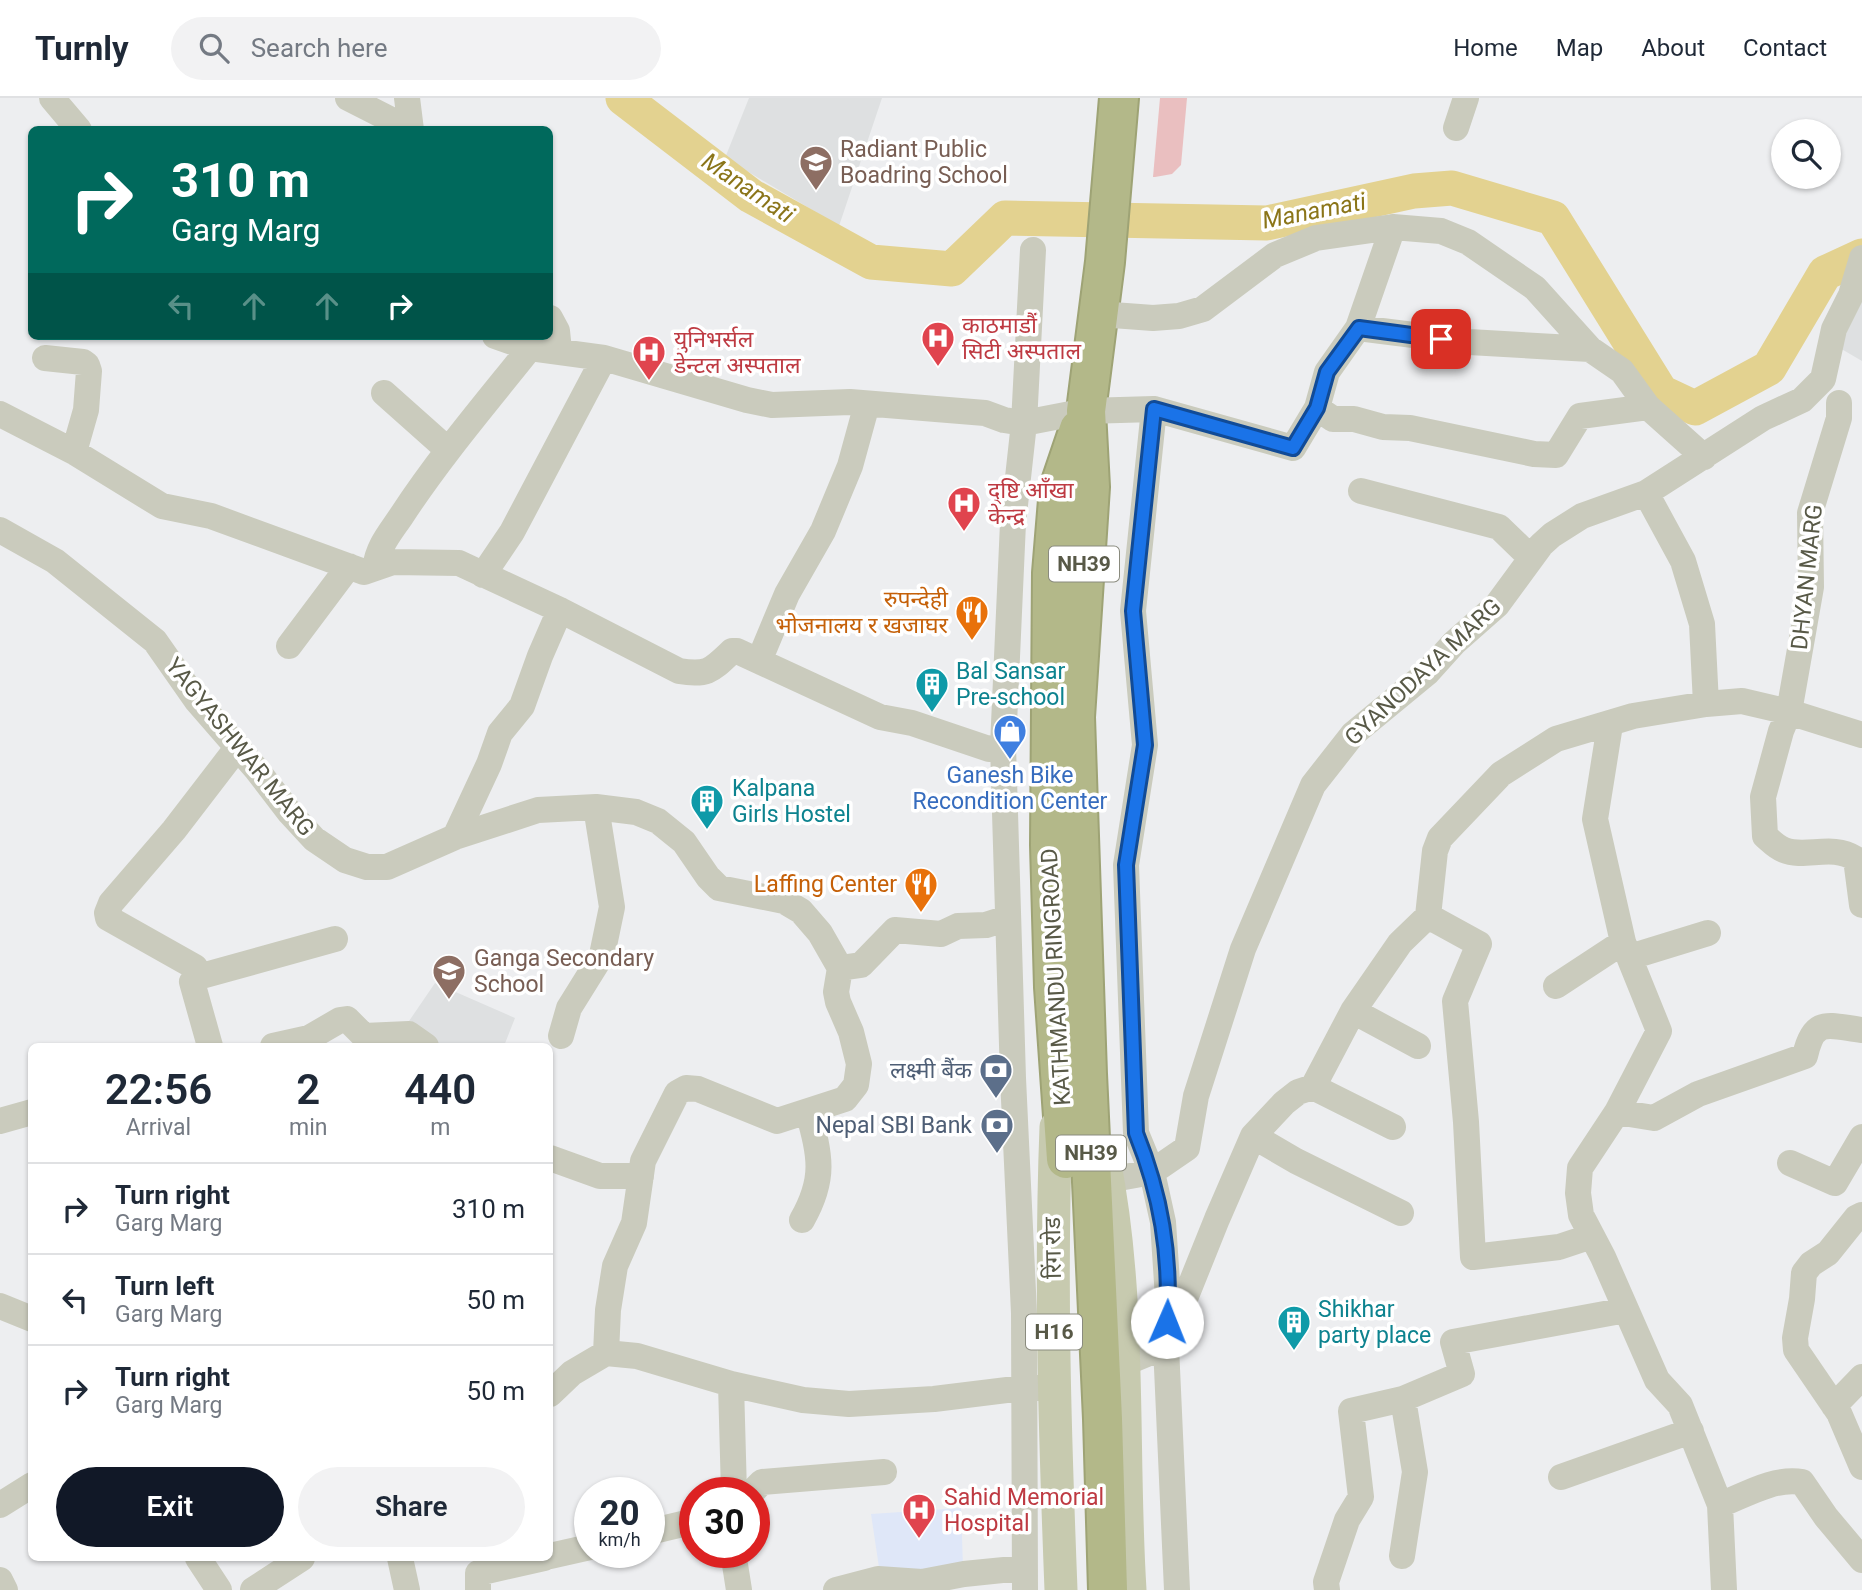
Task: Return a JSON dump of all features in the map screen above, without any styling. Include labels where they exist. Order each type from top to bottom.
[{"type":"highway","name":"KATHMANDU RINGROAD","points":[[1108,1590],[1104,1419],[1050,845],[1052,573],[1059,488],[1086,411],[1105,262],[1119,98]]},
{"type":"highway","name":"KATHMANDU RINGROAD","points":[[1073,1074],[1086,1590]]},
{"type":"main road","points":[[1073,1074],[1108,1180],[1113,1207],[1125,1363],[1130,1590]]},
{"type":"main road","name":"रिंग रोड","points":[[1061,1590],[1038,1388],[1052,1216],[1073,1074]]},
{"type":"street","points":[[52,98],[76,126]]},
{"type":"street","points":[[348,98],[403,126]]},
{"type":"street","points":[[407,98],[410,126]]},
{"type":"street","points":[[1456,128],[1466,98]]},
{"type":"street","points":[[507,340],[530,348],[604,358],[772,405],[850,402],[985,412],[1004,420],[1024,423],[1086,411],[1154,409],[1293,448],[1317,408],[1327,372],[1359,328],[1393,228]]},
{"type":"street","points":[[1099,314],[1153,318],[1180,316],[1203,309],[1275,255],[1316,237],[1393,228],[1441,231],[1468,242],[1535,288],[1590,349],[1622,372],[1648,407],[1704,457]]},
{"type":"street","points":[[836,1590],[878,1579],[922,1582],[964,1574],[1024,1579],[1038,1388],[1024,1314],[1003,746],[1013,523],[1024,423],[1033,250]]},
{"type":"street","points":[[1850,409],[1823,379],[1833,329],[1852,295],[1862,258]]},
{"type":"street","points":[[553,324],[557,331],[559,350]]},
{"type":"street","points":[[1359,328],[1469,342],[1590,349]]},
{"type":"street","points":[[375,568],[384,539],[448,450],[530,348]]},
{"type":"street","points":[[45,358],[83,362],[89,371],[86,410],[74,452]]},
{"type":"street","points":[[482,575],[512,532],[604,358]]},
{"type":"street","name":"GYANODAYA MARG","points":[[1108,1180],[1152,1172],[1187,1148],[1196,1096],[1243,949],[1313,785],[1353,734],[1427,673],[1497,605],[1541,545],[1582,516],[1646,493],[1763,418],[1802,400],[1823,379]]},
{"type":"street","points":[[384,393],[448,450]]},
{"type":"street","points":[[759,661],[787,594],[823,531],[850,466],[867,404]]},
{"type":"street","points":[[1317,408],[1333,419],[1354,419],[1382,427],[1410,428],[1534,454],[1556,455],[1580,416],[1648,407]]},
{"type":"street","points":[[1154,409],[1133,611],[1145,745],[1126,865],[1136,1133],[1152,1172],[1163,1222],[1168,1298],[1166,1346],[1177,1590]]},
{"type":"street","name":"DHYAN MARG","points":[[1850,409],[1839,418],[1810,513],[1811,587],[1789,712],[1763,797],[1765,836],[1786,851],[1847,853],[1856,859],[1862,905]]},
{"type":"street","points":[[0,414],[74,452],[162,506],[211,516],[364,572],[393,562],[459,563],[560,610],[680,671],[698,674],[711,671],[732,651],[742,652],[880,717],[912,723],[989,749],[1003,746]]},
{"type":"street","points":[[1361,491],[1499,527],[1531,558]]},
{"type":"street","points":[[1646,493],[1683,561],[1702,624],[1706,704]]},
{"type":"street","name":"YAGYASHWAR MARG","points":[[0,530],[55,561],[155,641],[197,701],[314,839],[345,860],[367,867],[387,867],[455,837],[538,810],[596,807],[636,812],[658,821],[684,842],[719,888],[784,901],[801,911],[820,933],[840,968]]},
{"type":"street","points":[[289,646],[349,566]]},
{"type":"street","points":[[455,837],[489,764],[500,733],[522,706],[560,610]]},
{"type":"street","points":[[1125,1363],[1166,1346],[1254,1136],[1284,1103],[1298,1092],[1313,1087],[1353,1011],[1400,943],[1428,916],[1435,851],[1440,838],[1501,774],[1556,739],[1633,716],[1706,704],[1742,701],[1789,712],[1862,735]]},
{"type":"street","points":[[1610,725],[1595,819],[1626,950],[1659,1031],[1618,1112],[1580,1168],[1578,1193],[1581,1215],[1657,1380],[1680,1405],[1720,1505],[1724,1590]]},
{"type":"street","points":[[198,976],[195,967],[108,918],[107,913],[111,903],[174,830],[237,748]]},
{"type":"street","points":[[561,1036],[569,1008],[602,955],[610,923],[612,907],[596,807]]},
{"type":"street","points":[[1428,916],[1479,944],[1455,1001],[1466,1122],[1473,1257],[1559,1247],[1592,1236]]},
{"type":"street","points":[[606,1353],[608,1310],[615,1266],[634,1223],[643,1161],[677,1093],[686,1088],[698,1089],[777,1121],[845,1099],[856,1085],[859,1064],[835,992],[840,968],[861,965],[895,930],[941,934],[958,926],[986,925],[1008,918]]},
{"type":"street","points":[[1556,986],[1626,950],[1708,933]]},
{"type":"street","points":[[210,1043],[192,982],[198,976],[335,939]]},
{"type":"street","points":[[1353,1011],[1418,1046]]},
{"type":"street","points":[[309,1042],[340,1020],[347,1019],[364,1036],[409,1034],[422,1043]]},
{"type":"street","points":[[1618,1112],[1654,1118],[1698,1094],[1805,1056],[1809,1039],[1825,1025],[1862,1030]]},
{"type":"street","points":[[1313,1087],[1393,1127]]},
{"type":"street","points":[[802,1220],[815,1197],[819,1173],[815,1136],[808,1111]]},
{"type":"street","points":[[0,1121],[28,1113]]},
{"type":"street","points":[[1254,1136],[1296,1161],[1401,1213]]},
{"type":"street","points":[[1835,1184],[1862,1136]]},
{"type":"street","points":[[553,1158],[600,1176],[641,1176]]},
{"type":"street","points":[[1790,1163],[1862,1199]]},
{"type":"street","points":[[1862,1215],[1856,1218],[1828,1252],[1811,1264],[1804,1273],[1795,1338],[1796,1350],[1834,1406],[1862,1467]]},
{"type":"street","points":[[0,1306],[28,1317]]},
{"type":"street","points":[[1327,1590],[1326,1582],[1347,1520],[1361,1497],[1351,1411],[1402,1399],[1462,1374],[1453,1342],[1626,1310]]},
{"type":"street","points":[[553,1391],[572,1373],[606,1353],[637,1356],[731,1384],[803,1399],[849,1404],[934,1399],[1038,1388]]},
{"type":"street","points":[[1834,1406],[1862,1377]]},
{"type":"street","points":[[731,1384],[734,1477]]},
{"type":"street","points":[[1402,1399],[1415,1472],[1402,1556]]},
{"type":"street","points":[[1561,1477],[1690,1431]]},
{"type":"street","points":[[770,1481],[884,1472]]},
{"type":"street","points":[[1720,1505],[1762,1487],[1794,1480],[1802,1482],[1826,1517],[1859,1552]]},
{"type":"street","points":[[0,1505],[28,1488]]},
{"type":"street","points":[[553,1555],[574,1550]]},
{"type":"street","points":[[200,1561],[219,1590]]},
{"type":"street","points":[[253,1590],[297,1561]]},
{"type":"street","points":[[401,1561],[407,1590]]},
{"type":"street","points":[[478,1590],[478,1573],[531,1561]]},
{"type":"street","points":[[736,1568],[739,1590]]},
{"type":"street","points":[[0,1580],[5,1590]]},
{"type":"shaded area","name":"Radiant Public Boadring School","points":[[749,98],[882,98],[839,226],[725,158]]},
{"type":"shaded area","points":[[1160,98],[1187,98],[1181,165],[1172,174],[1153,177]]},
{"type":"shaded area","points":[[1862,295],[1862,361],[1838,347]]},
{"type":"shaded area","name":"Ganga Secondary School","points":[[435,983],[515,1018],[505,1043],[394,1043]]},
{"type":"shaded area","name":"Sahid Memorial Hospital","points":[[961,1508],[963,1567],[880,1574],[871,1514]]},
{"type":"waterway","name":"Manamati","points":[[623,98],[751,196],[871,262],[952,269],[1005,218],[1267,223],[1414,191],[1452,188],[1553,218],[1661,392],[1695,408],[1769,368],[1825,273],[1862,256]]},
{"type":"place","name":"Radiant Public Boadring School","points":[[816,192]]},
{"type":"place","name":"काठमाडौं सिटी अस्पताल","points":[[938,368]]},
{"type":"place","name":"युनिभर्सल डेन्टल अस्पताल","points":[[649,382]]},
{"type":"place","name":"द्ष्टि आँखा केन्द्र","points":[[964,533]]},
{"type":"place","name":"रुपन्देही भोजनालय र खजाघर","points":[[972,642]]},
{"type":"place","name":"Bal Sansar Pre-school","points":[[932,714]]},
{"type":"place","name":"Ganesh Bike Recondition Center","points":[[1010,761]]},
{"type":"place","name":"Kalpana Girls Hostel","points":[[707,831]]},
{"type":"place","name":"Laffing Center","points":[[921,914]]},
{"type":"place","name":"Ganga Secondary School","points":[[449,1001]]},
{"type":"place","name":"लक्ष्मी बैंक","points":[[996,1100]]},
{"type":"place","name":"Nepal SBI Bank","points":[[997,1155]]},
{"type":"place","name":"Shikhar party place","points":[[1294,1352]]},
{"type":"place","name":"Sahid Memorial Hospital","points":[[919,1540]]},
{"type":"route","points":[[1167,1322],[1163,1222],[1152,1172],[1136,1133],[1126,865],[1145,745],[1133,611],[1154,409],[1293,448],[1317,408],[1327,372],[1359,328],[1441,339]]}]
